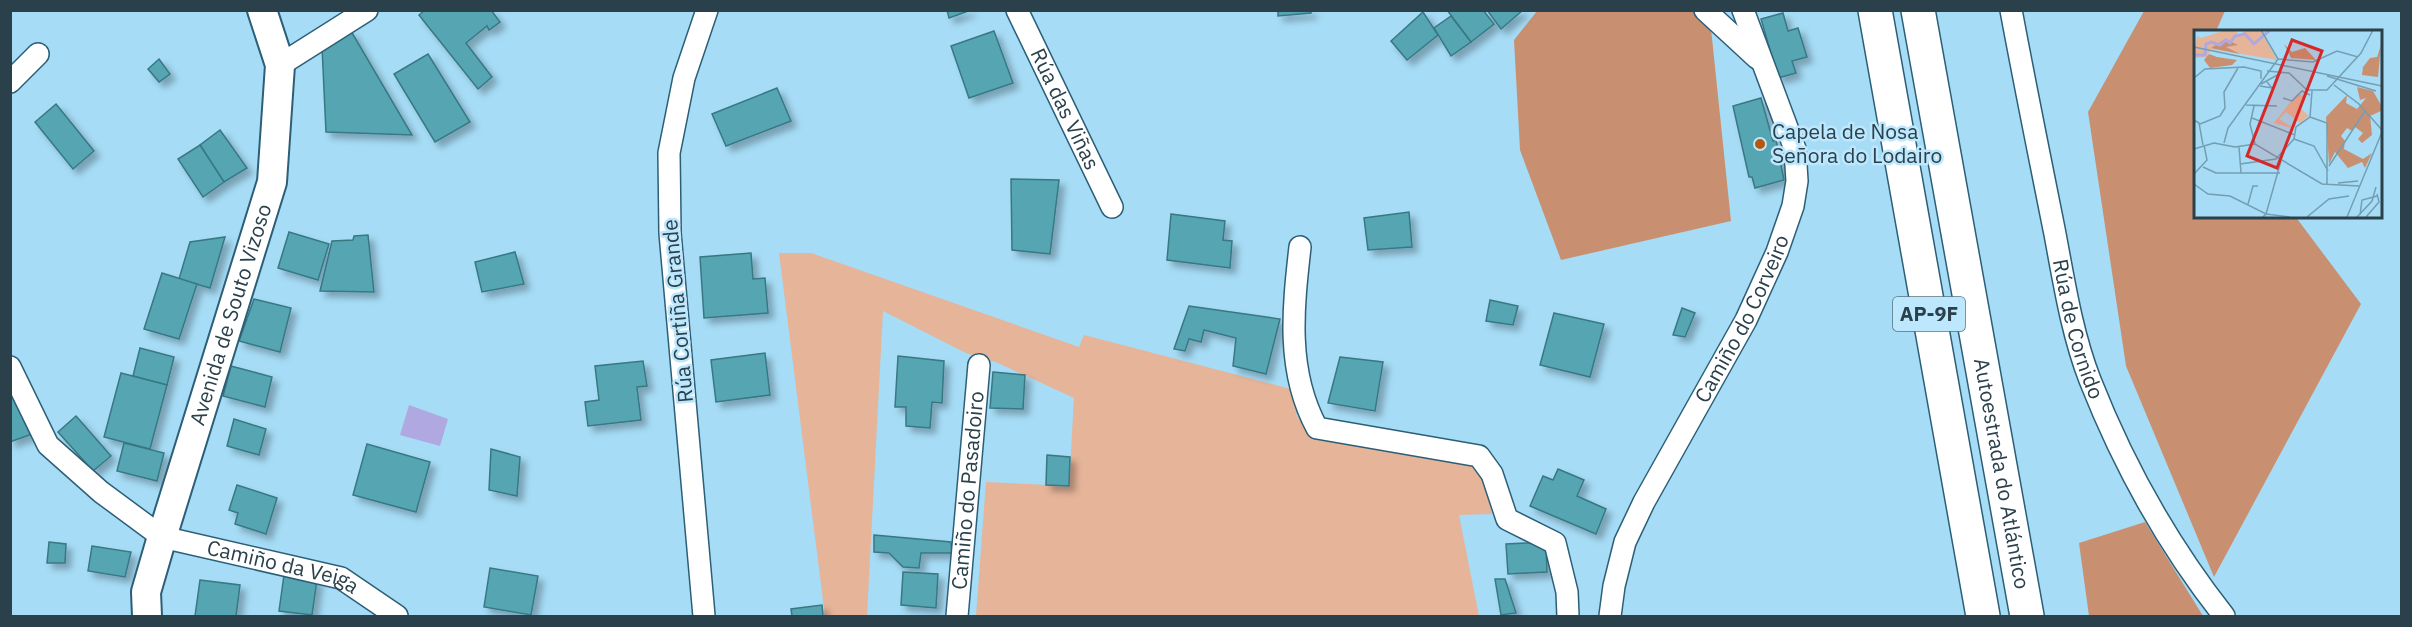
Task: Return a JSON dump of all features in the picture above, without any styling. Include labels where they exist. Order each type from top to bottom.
[{"type":"highway","name":"Autoestrada do Atlántico","points":[[1875,10],[1983,616]]},
{"type":"highway","name":"Autoestrada do Atlántico","points":[[1920,26],[1934,92],[2027,616]]},
{"type":"highway","points":[[1934,92],[2041,616]]},
{"type":"highway","points":[[1944,396],[1974,616]]},
{"type":"street","name":"Avenida de Souto Vizoso","points":[[147,616],[146,592],[272,182],[280,65],[262,10]]},
{"type":"street","points":[[280,65],[367,10]]},
{"type":"street","name":"Rúa Cortiña Grande","points":[[704,616],[670,233],[669,153],[684,78],[707,10]]},
{"type":"street","name":"Rúa das Viñas","points":[[1017,10],[1112,207]]},
{"type":"street","points":[[1705,10],[1760,61]]},
{"type":"street","name":"Camiño do Corveiro","points":[[1610,616],[1614,586],[1625,542],[1644,502],[1746,320],[1778,252],[1793,206],[1797,181],[1795,149],[1760,61],[1743,10]]},
{"type":"street","name":"Rúa de Cornido","points":[[2011,10],[2068,303],[2089,378],[2131,470],[2166,534],[2196,580],[2224,616]]},
{"type":"street","points":[[10,82],[38,54]]},
{"type":"street","points":[[1300,247],[1292,313],[1296,368],[1306,408],[1317,428],[1479,456],[1492,474],[1507,519],[1555,543],[1567,592],[1568,616]]},
{"type":"street","name":"Camiño do Pasadoiro","points":[[957,616],[980,365]]},
{"type":"street","points":[[10,367],[48,445],[101,492],[162,537]]},
{"type":"street","name":"Camiño da Veiga","points":[[162,537],[341,578],[397,616]]},
{"type":"shaded area","points":[[1695,10],[1710,19],[1731,221],[1561,260],[1520,150],[1514,40],[1537,11]]},
{"type":"shaded area","points":[[2144,11],[2225,11],[2216,30],[2194,30],[2194,218],[2296,218],[2361,304],[2214,577],[2126,366],[2088,112]]},
{"type":"shaded area","points":[[779,253],[811,253],[1079,347],[1084,335],[1291,389],[1297,416],[1308,429],[1476,466],[1483,475],[1492,514],[1459,515],[1479,616],[976,616],[986,482],[1069,486],[1074,398],[998,363],[966,353],[883,311],[867,616],[825,616]]},
{"type":"shaded area","points":[[409,405],[448,419],[440,446],[400,435]]},
{"type":"shaded area","points":[[2145,522],[2203,616],[2089,616],[2079,543]]},
{"type":"building","points":[[425,10],[491,10],[500,22],[489,30],[487,26],[466,43],[492,77],[478,89],[419,15]]},
{"type":"building","points":[[947,10],[971,10],[949,18]]},
{"type":"building","points":[[1278,10],[1311,10],[1311,13],[1278,16]]},
{"type":"building","points":[[1447,10],[1483,10],[1494,24],[1471,42]]},
{"type":"building","points":[[1487,10],[1523,10],[1501,29]]},
{"type":"building","points":[[1423,12],[1438,35],[1407,60],[1391,41]]},
{"type":"building","points":[[1783,13],[1788,31],[1798,28],[1807,57],[1792,61],[1796,73],[1778,78],[1761,19]]},
{"type":"building","points":[[1451,16],[1471,42],[1451,56],[1434,28]]},
{"type":"building","points":[[351,31],[412,135],[326,132],[322,47]]},
{"type":"building","points":[[994,31],[1013,83],[969,98],[951,46]]},
{"type":"building","points":[[428,54],[470,122],[435,142],[394,74]]},
{"type":"building","points":[[159,59],[170,74],[159,82],[148,69]]},
{"type":"building","points":[[777,88],[791,121],[726,146],[712,114]]},
{"type":"building","name":"Capela de Nosa Señora do Lodairo","points":[[1761,98],[1773,141],[1776,140],[1784,180],[1755,188],[1752,177],[1749,177],[1733,106]]},
{"type":"building","points":[[56,104],[94,151],[73,169],[35,122]]},
{"type":"building","points":[[220,130],[247,168],[224,182],[200,145]]},
{"type":"building","points":[[200,145],[224,182],[203,197],[178,159]]},
{"type":"building","points":[[1011,179],[1059,180],[1050,254],[1012,250]]},
{"type":"building","points":[[1409,212],[1412,247],[1368,250],[1364,218]]},
{"type":"building","points":[[1171,214],[1225,221],[1223,240],[1232,241],[1230,268],[1167,260]]},
{"type":"building","points":[[289,232],[329,244],[318,280],[278,268]]},
{"type":"building","points":[[368,235],[374,292],[320,291],[332,241],[353,240],[354,236]]},
{"type":"building","points":[[225,237],[210,288],[179,279],[190,242]]},
{"type":"building","points":[[515,252],[524,284],[482,292],[475,262]]},
{"type":"building","points":[[751,253],[753,279],[765,278],[768,313],[704,318],[700,257]]},
{"type":"building","points":[[162,273],[197,284],[179,339],[144,329]]},
{"type":"building","points":[[254,299],[291,308],[280,352],[239,341]]},
{"type":"building","points":[[1490,300],[1518,306],[1513,325],[1486,321]]},
{"type":"building","points":[[1189,306],[1280,319],[1266,374],[1233,366],[1236,338],[1204,330],[1201,342],[1189,339],[1185,351],[1174,349]]},
{"type":"building","points":[[1682,308],[1695,313],[1685,337],[1673,335]]},
{"type":"building","points":[[1554,313],[1604,324],[1590,377],[1540,365]]},
{"type":"building","points":[[140,348],[174,357],[167,385],[133,376]]},
{"type":"building","points":[[765,353],[770,395],[716,402],[711,360]]},
{"type":"building","points":[[898,356],[944,361],[942,403],[932,402],[930,428],[906,426],[906,407],[895,407]]},
{"type":"building","points":[[1340,357],[1383,362],[1375,411],[1328,403]]},
{"type":"building","points":[[643,361],[647,386],[637,387],[641,420],[588,426],[585,402],[599,400],[595,366]]},
{"type":"building","points":[[231,366],[272,377],[265,407],[223,396]]},
{"type":"building","points":[[993,372],[1025,375],[1023,409],[990,408]]},
{"type":"building","points":[[121,373],[167,385],[150,449],[104,437]]},
{"type":"building","points":[[14,392],[32,434],[10,442],[10,394]]},
{"type":"building","points":[[76,416],[111,456],[93,471],[58,432]]},
{"type":"building","points":[[234,419],[266,429],[259,455],[227,446]]},
{"type":"building","points":[[124,443],[164,453],[157,481],[117,471]]},
{"type":"building","points":[[367,444],[430,462],[416,512],[353,495]]},
{"type":"building","points":[[491,449],[520,457],[517,496],[489,490]]},
{"type":"building","points":[[1047,455],[1070,457],[1069,486],[1046,485]]},
{"type":"building","points":[[1558,469],[1584,480],[1577,496],[1606,509],[1596,534],[1530,506],[1543,476],[1553,480]]},
{"type":"building","points":[[237,485],[277,498],[266,534],[235,524],[238,513],[229,510]]},
{"type":"building","points":[[874,535],[951,542],[952,553],[921,553],[919,568],[903,567],[889,553],[874,552]]},
{"type":"building","points":[[49,542],[66,544],[65,563],[47,563]]},
{"type":"building","points":[[1546,542],[1547,572],[1508,574],[1506,544]]},
{"type":"building","points":[[92,546],[131,552],[125,577],[88,571]]},
{"type":"building","points":[[490,568],[538,576],[531,615],[484,607]]},
{"type":"building","points":[[903,572],[938,574],[936,608],[901,605]]},
{"type":"building","points":[[284,575],[317,580],[312,615],[279,611]]},
{"type":"building","points":[[1495,579],[1505,579],[1516,613],[1501,615]]},
{"type":"building","points":[[200,580],[240,585],[236,616],[195,616]]},
{"type":"building","points":[[822,605],[823,616],[792,616],[791,609]]},
{"type":"place","name":"Capela de Nosa Señora do Lodairo","points":[[1760,144]]}]
